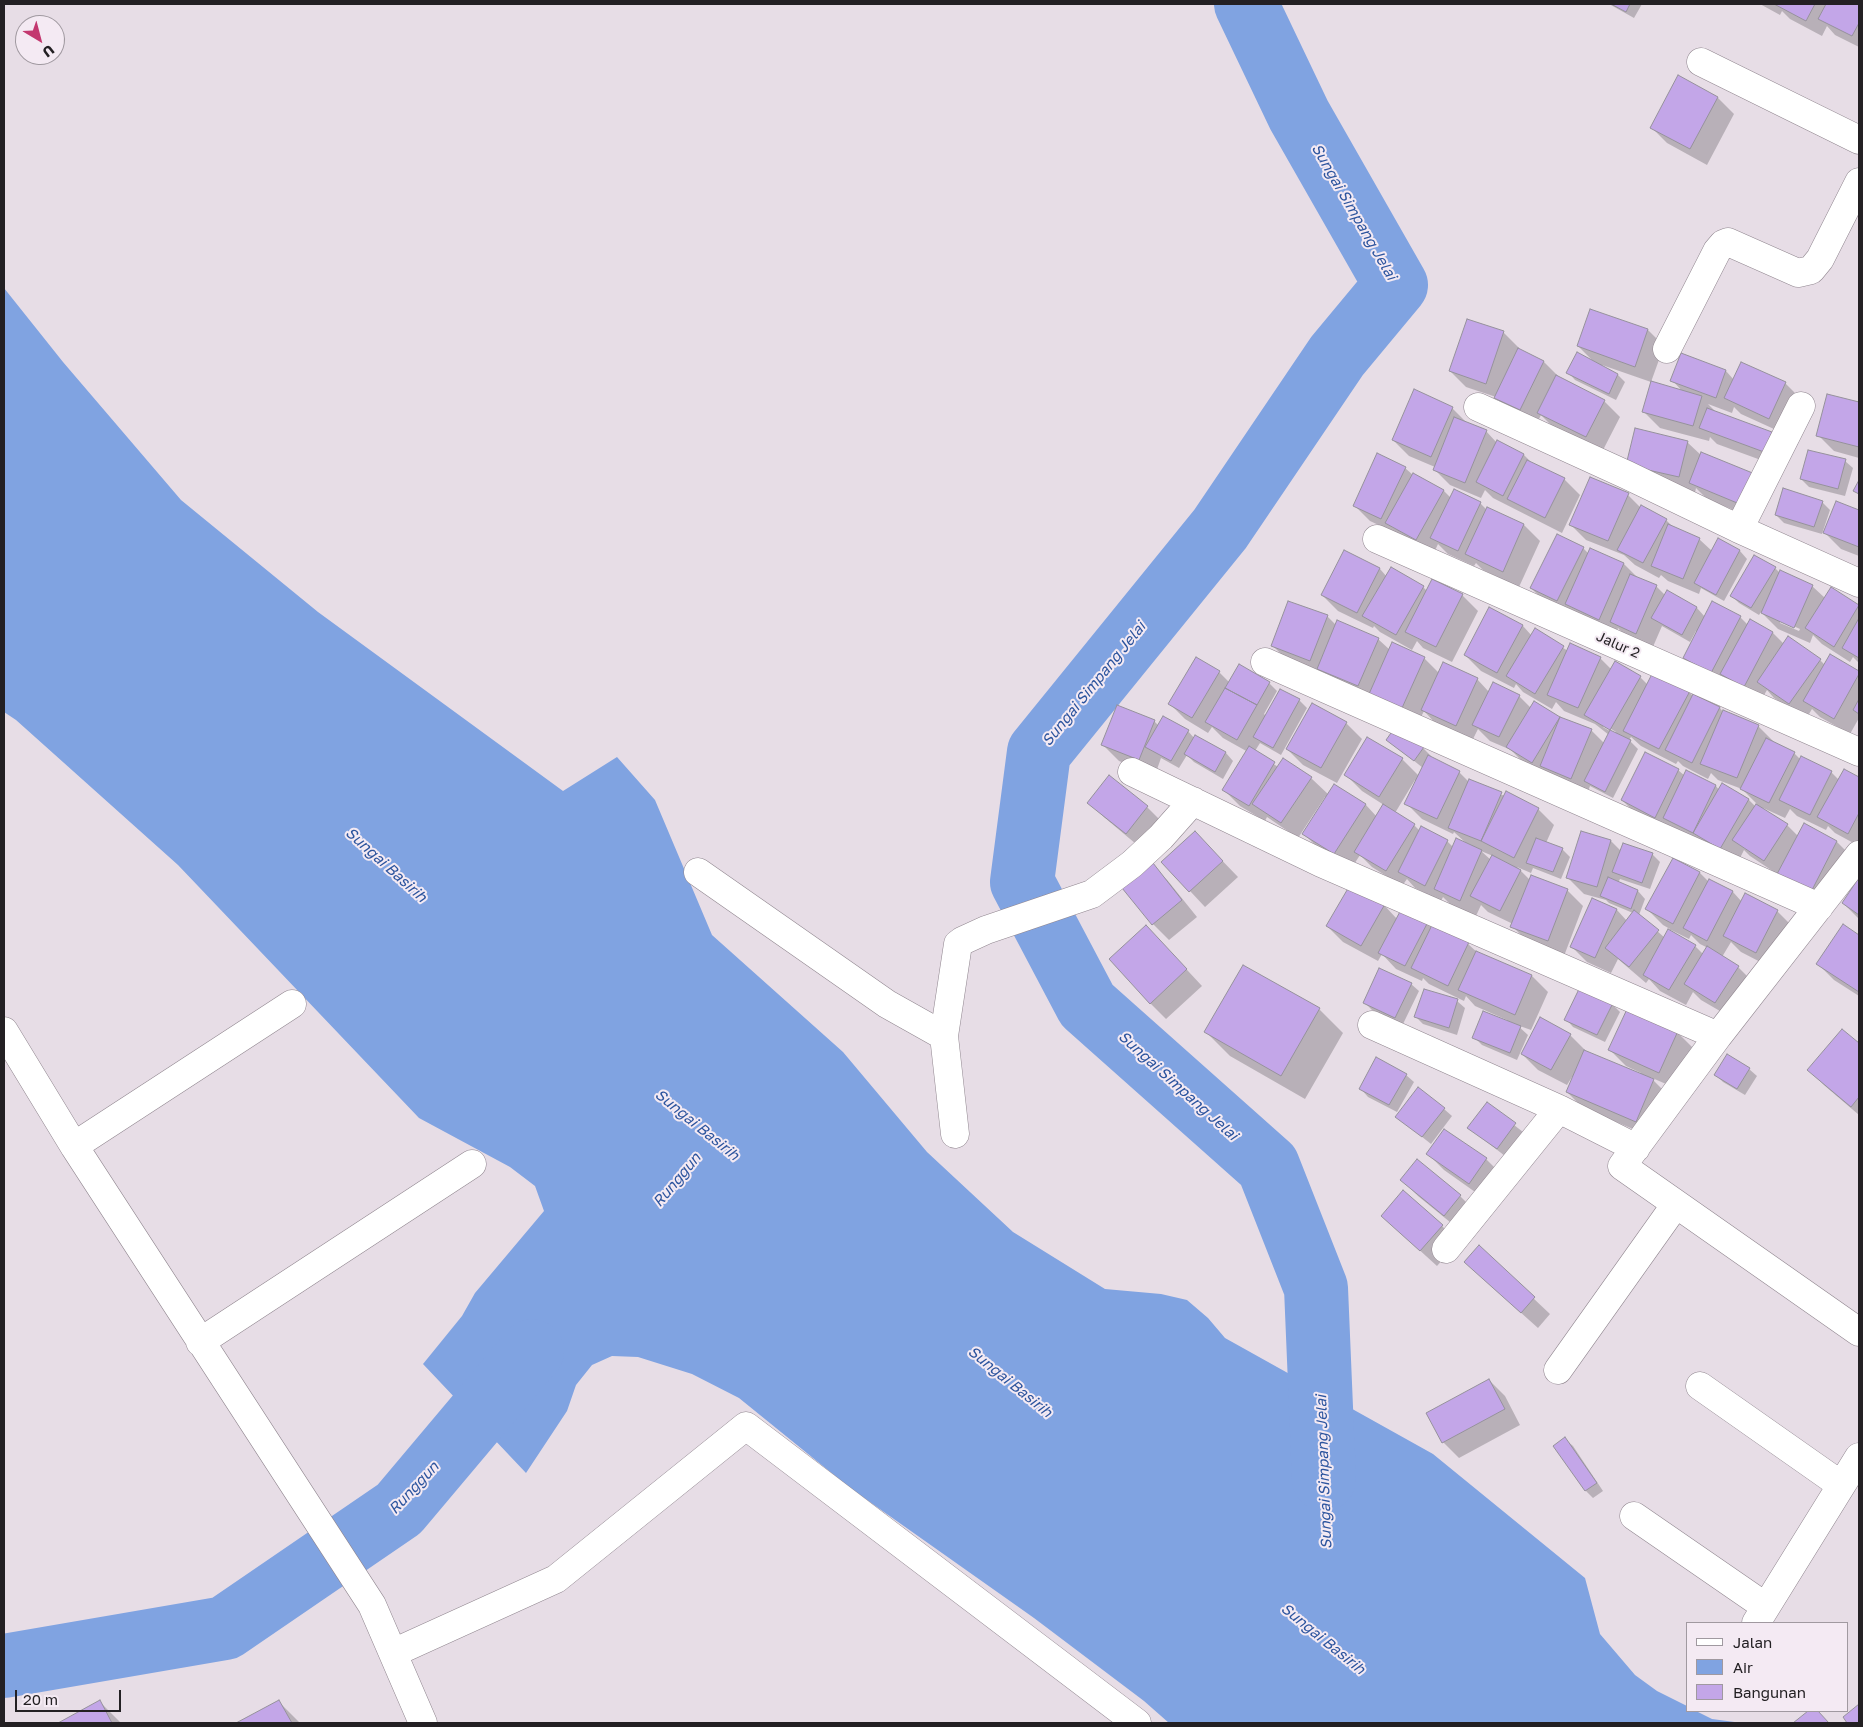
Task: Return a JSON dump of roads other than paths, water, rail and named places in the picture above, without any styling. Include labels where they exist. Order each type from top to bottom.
[{"type":"street","points":[[1701,62],[1859,140]]},
{"type":"street","points":[[1667,349],[1722,244],[1728,242],[1798,273],[1811,270],[1820,259],[1859,182]]},
{"type":"street","points":[[1739,529],[1801,406]]},
{"type":"street","points":[[1478,407],[1859,583]]},
{"type":"street","name":"Jalur 2","points":[[1377,539],[1859,752]]},
{"type":"street","points":[[1266,662],[1819,907]]},
{"type":"street","points":[[1132,772],[1321,863],[1718,1036]]},
{"type":"street","points":[[955,1134],[944,1036],[957,948],[962,941],[986,930],[1092,894],[1132,864],[1193,801]]},
{"type":"street","points":[[1859,855],[1718,1036],[1622,1166],[1859,1332]]},
{"type":"street","points":[[698,872],[887,1004],[944,1036]]},
{"type":"street","points":[[74,1146],[292,1004]]},
{"type":"street","points":[[1372,1025],[1559,1109],[1636,1148]]},
{"type":"street","points":[[4,1031],[74,1146],[200,1342],[294,1482],[372,1605],[423,1723]]},
{"type":"street","points":[[1446,1249],[1559,1109]]},
{"type":"street","points":[[200,1342],[472,1164]]},
{"type":"street","points":[[1558,1370],[1676,1204]]},
{"type":"street","points":[[1700,1386],[1842,1485]]},
{"type":"street","points":[[393,1654],[556,1579],[746,1426],[1137,1723]]},
{"type":"street","points":[[1634,1516],[1761,1615],[1859,1457]]},
{"type":"water","name":"Sungai Basirih","points":[[4,288],[63,362],[181,500],[318,612],[563,791],[617,757],[655,800],[712,935],[843,1052],[927,1152],[1013,1232],[1105,1289],[1161,1294],[1187,1300],[1208,1318],[1225,1338],[1433,1454],[1585,1578],[1600,1634],[1635,1675],[1657,1691],[1686,1706],[1686,1712],[1698,1712],[1712,1719],[1742,1723],[1169,1723],[1144,1701],[1034,1618],[850,1488],[739,1398],[692,1374],[638,1357],[612,1356],[592,1365],[576,1385],[567,1411],[526,1473],[423,1364],[462,1316],[475,1293],[544,1211],[535,1186],[510,1167],[419,1118],[178,865],[16,720],[4,712]]},
{"type":"waterway","name":"Sungai Simpang Jelai","points":[[1246,4],[1299,115],[1396,285],[1337,356],[1220,529],[1039,752],[1022,882],[1087,1005],[1268,1166],[1316,1288],[1324,1479]]},
{"type":"waterway","name":"Runggun","points":[[4,1666],[225,1628],[399,1509],[532,1351]]}]
